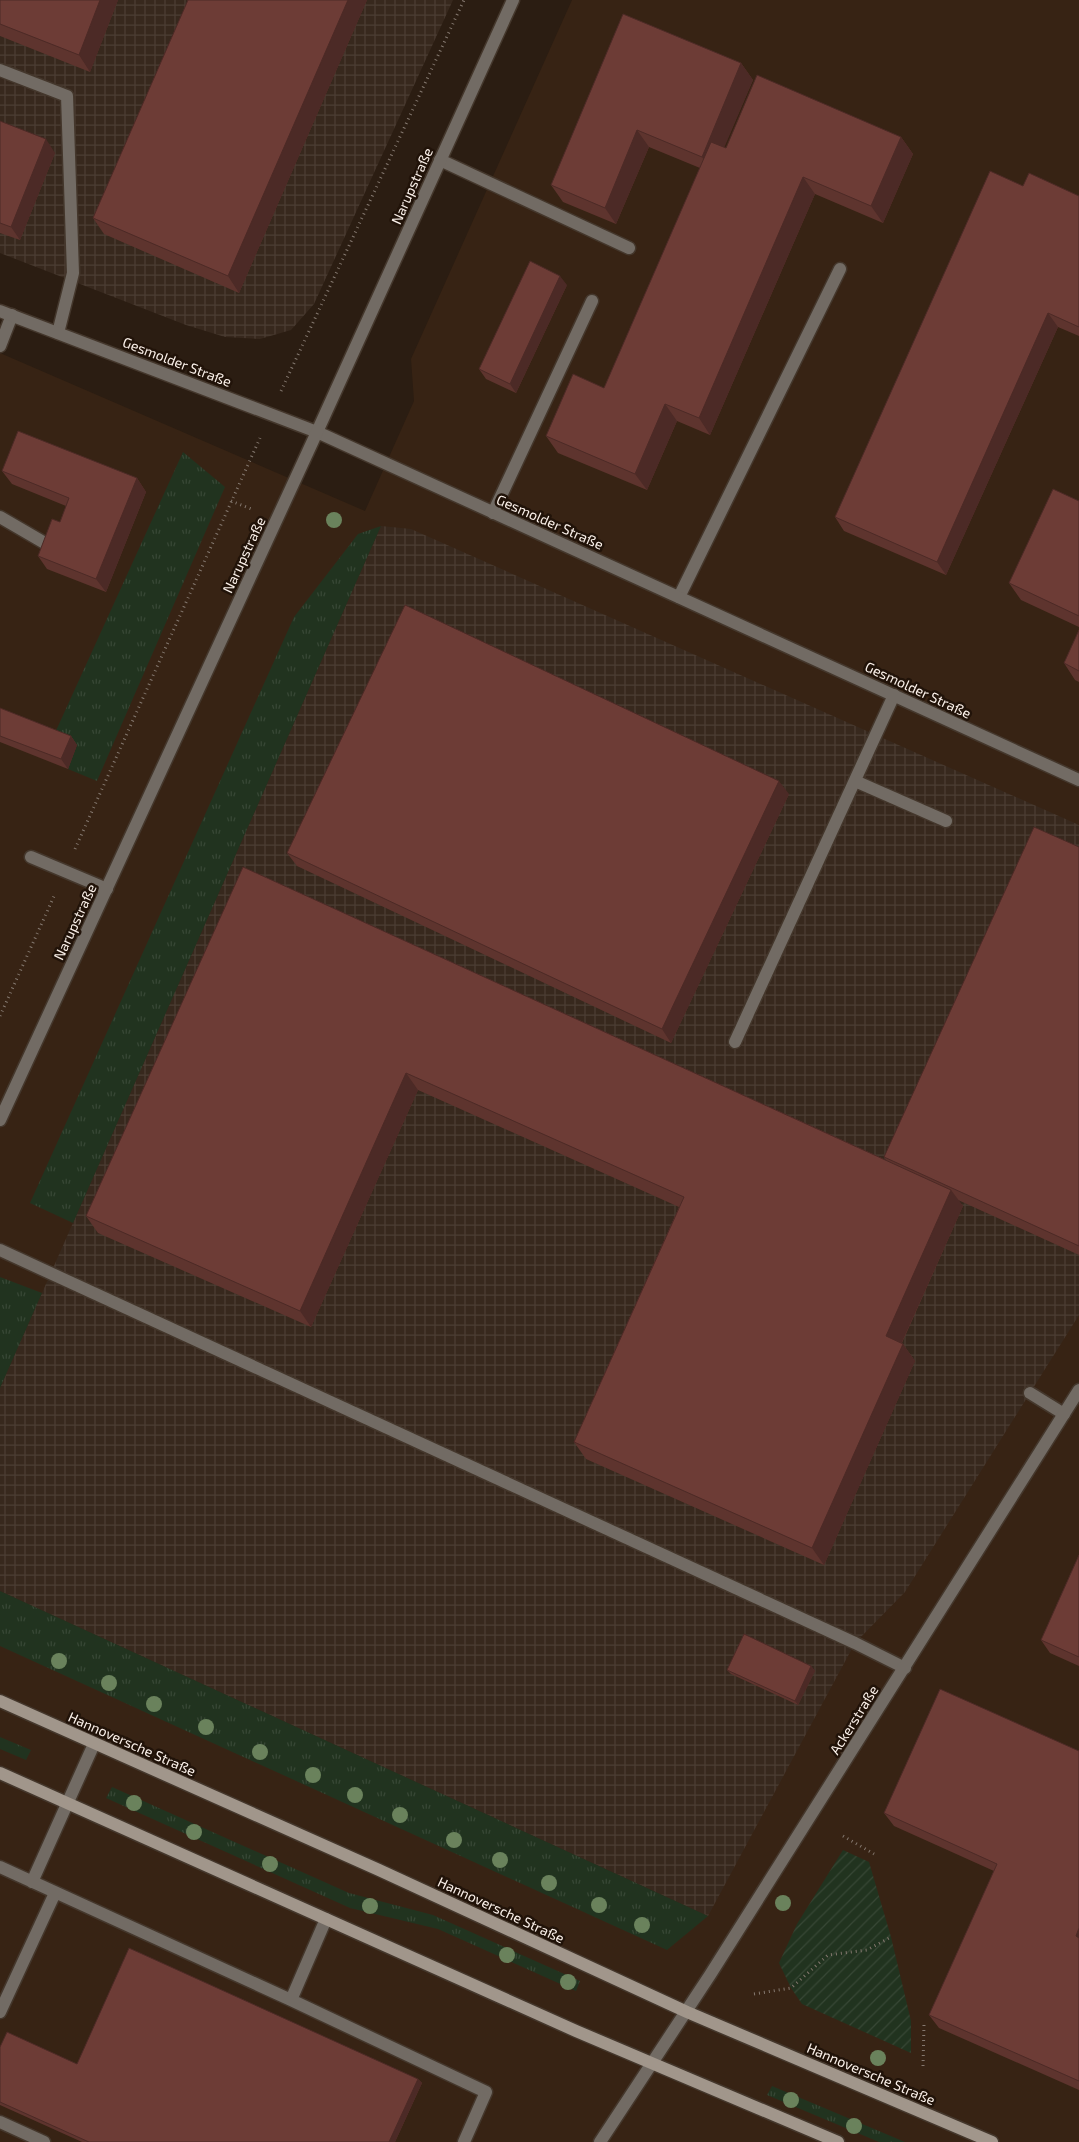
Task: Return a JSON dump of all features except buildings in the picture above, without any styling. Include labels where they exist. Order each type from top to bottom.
[{"type":"main road","name":"Hannoversche Straße","points":[[0,1701],[379,1870],[687,2012],[992,2142]]},
{"type":"main road","points":[[0,1774],[651,2064],[838,2142]]},
{"type":"street","name":"Narupstraße","points":[[0,1120],[317,432],[512,0]]},
{"type":"street","points":[[0,70],[67,96],[73,273],[58,333]]},
{"type":"street","points":[[440,160],[629,248]]},
{"type":"street","points":[[679,597],[840,269]]},
{"type":"street","points":[[494,513],[592,301]]},
{"type":"street","name":"Gesmolder Straße","points":[[6,313],[317,432],[1079,780]]},
{"type":"street","points":[[0,346],[6,313]]},
{"type":"street","points":[[0,517],[54,549]]},
{"type":"street","points":[[735,1042],[894,695]]},
{"type":"street","points":[[855,781],[946,821]]},
{"type":"street","points":[[31,856],[107,889]]},
{"type":"street","points":[[0,1250],[837,1635],[904,1668]]},
{"type":"street","name":"Ackerstraße","points":[[651,2064],[687,2012],[1079,1390]]},
{"type":"street","points":[[1030,1393],[1064,1414]]},
{"type":"street","points":[[32,1882],[94,1744]]},
{"type":"street","points":[[0,1867],[291,2000],[486,2092],[464,2142]]},
{"type":"street","points":[[0,2012],[55,1893]]},
{"type":"street","points":[[291,2000],[326,1920]]},
{"type":"street","points":[[600,2142],[651,2064]]},
{"type":"street","points":[[0,2122],[44,2142]]},
{"type":"path","points":[[0,1016],[270,414],[464,0]]},
{"type":"path","points":[[843,1836],[874,1854]]},
{"type":"path","points":[[754,1994],[791,1988],[828,1955],[867,1950],[891,1937]]},
{"type":"path","points":[[923,2066],[924,2024]]},
{"type":"shaded area","points":[[0,0],[453,0],[314,304],[291,330],[260,339],[225,337],[186,325],[0,253]]},
{"type":"shaded area","points":[[572,0],[1079,0],[1079,2142],[0,2142],[0,353],[365,511],[414,401],[411,359]]},
{"type":"shaded area","points":[[381,526],[411,529],[1079,825],[1079,1315],[905,1592],[855,1643],[708,1916],[0,1591],[0,1388]]},
{"type":"green space","points":[[183,452],[225,487],[97,781],[68,769],[77,745],[54,735]]},
{"type":"green space","points":[[381,526],[73,1223],[30,1203],[294,617],[358,534]]},
{"type":"green space","points":[[0,1277],[42,1293],[0,1388]]},
{"type":"green space","points":[[0,1591],[708,1916],[667,1950],[0,1646]]},
{"type":"green space","points":[[0,1737],[31,1750],[26,1760],[0,1749]]},
{"type":"green space","points":[[112,1787],[349,1893],[433,1915],[580,1981],[576,1991],[438,1929],[350,1908],[106,1798]]},
{"type":"green space","points":[[843,1850],[869,1862],[891,1937],[911,2021],[911,2053],[802,2004],[791,1988],[779,1963],[797,1924]]},
{"type":"green space","points":[[772,2086],[905,2142],[879,2142],[767,2095]]}]
